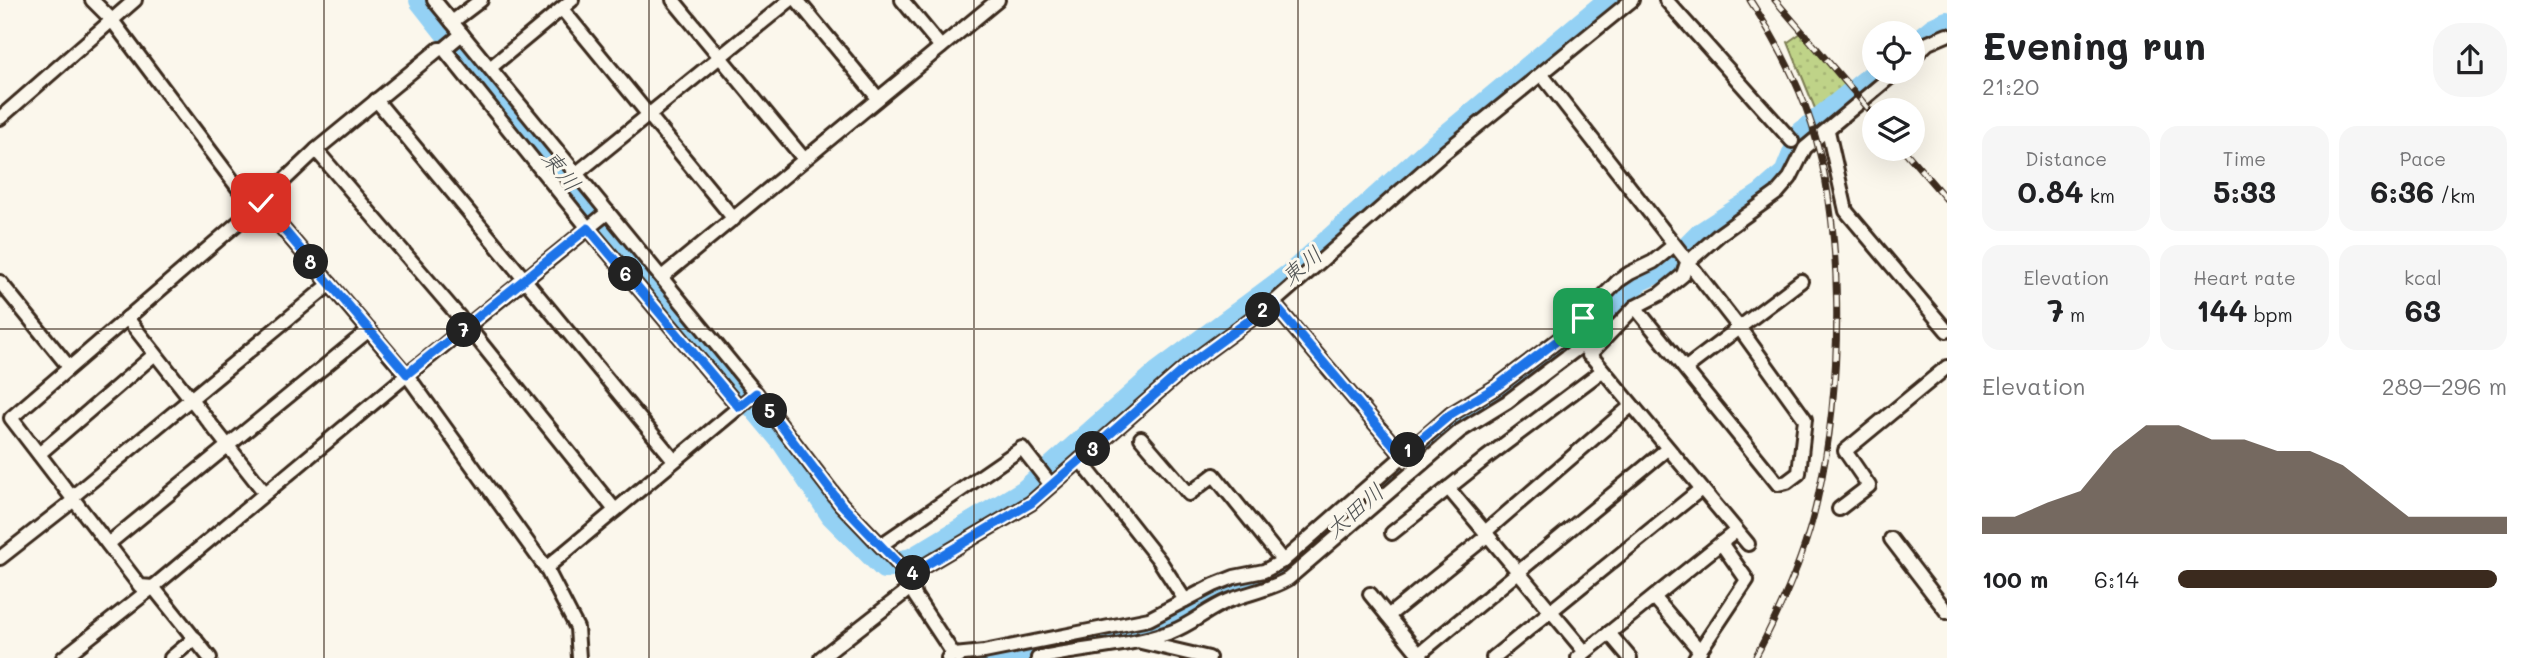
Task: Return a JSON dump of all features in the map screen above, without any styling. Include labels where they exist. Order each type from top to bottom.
[{"type":"street","points":[[92,0],[111,19],[257,206],[330,284],[407,374],[546,568],[577,628],[579,658]]},
{"type":"street","points":[[0,118],[135,0]]},
{"type":"street","points":[[434,0],[452,22],[453,42],[598,220],[747,400],[892,557],[910,581],[915,596],[954,657],[1149,619],[1214,585],[1264,570],[1283,561],[1451,414],[1496,387],[1570,331],[1618,281],[1653,262],[1674,245]]},
{"type":"street","points":[[452,22],[481,0]]},
{"type":"street","points":[[673,0],[804,159]]},
{"type":"street","points":[[577,173],[790,0]]},
{"type":"street","points":[[797,0],[877,97]]},
{"type":"street","points":[[902,0],[941,47]]},
{"type":"street","points":[[662,276],[998,0]]},
{"type":"street","points":[[821,658],[910,581],[1031,503],[1191,363],[1273,303],[1445,152],[1632,0]]},
{"type":"street","points":[[1666,0],[1792,141]]},
{"type":"street","points":[[490,68],[567,3],[648,116],[734,219]]},
{"type":"street","points":[[1925,46],[1947,35]]},
{"type":"street","points":[[453,42],[490,68],[577,173],[598,220],[662,276],[747,400]]},
{"type":"street","points":[[211,658],[153,587],[140,586],[11,418],[257,206],[316,150],[439,49],[453,42]]},
{"type":"street","points":[[1542,75],[1738,326],[1805,419],[1799,473],[1787,482],[1778,484],[1635,307]]},
{"type":"street","points":[[1589,355],[1635,307],[1660,294],[1683,275],[1687,263],[1720,234],[1777,193],[1790,178],[1805,148],[1882,84]]},
{"type":"street","points":[[376,100],[674,460]]},
{"type":"street","points":[[1828,131],[1846,211],[1947,331]]},
{"type":"street","points":[[316,150],[468,327],[615,510]]},
{"type":"street","points":[[63,658],[598,220]]},
{"type":"street","points":[[1686,368],[1738,326],[1801,281]]},
{"type":"street","points":[[0,282],[69,368]]},
{"type":"street","points":[[0,558],[330,284]]},
{"type":"street","points":[[1273,303],[1414,469]]},
{"type":"street","points":[[127,318],[265,493]]},
{"type":"street","points":[[108,544],[369,330]]},
{"type":"street","points":[[1038,658],[1141,642],[1174,631],[1227,601],[1273,588],[1289,579],[1460,431],[1507,402],[1582,345],[1748,544]]},
{"type":"street","points":[[39,454],[155,354]]},
{"type":"street","points":[[1839,509],[1869,486],[1845,451],[1947,367]]},
{"type":"street","points":[[1392,533],[1602,370]]},
{"type":"street","points":[[546,568],[747,400]]},
{"type":"street","points":[[1388,617],[1631,406]]},
{"type":"street","points":[[1141,438],[1189,494],[1214,475],[1283,561]]},
{"type":"street","points":[[881,545],[1022,448],[1051,485]]},
{"type":"street","points":[[1370,594],[1420,656],[1667,449]]},
{"type":"street","points":[[1080,460],[1158,560],[1185,600]]},
{"type":"street","points":[[1448,488],[1551,612],[1581,655],[1737,531]]},
{"type":"street","points":[[1493,658],[1701,489]]},
{"type":"street","points":[[1891,539],[1947,612]]},
{"type":"street","points":[[1654,597],[1697,654],[1747,580],[1721,543]]},
{"type":"street","points":[[1609,633],[1630,658]]},
{"type":"street","points":[[172,658],[195,638]]},
{"type":"street","points":[[1141,642],[1209,658]]},
{"type":"green space","points":[[1801,33],[1852,92],[1816,111],[1788,42]]},
{"type":"waterway","name":"東川","points":[[422,0],[496,94],[785,442],[833,514],[885,566],[912,561],[1025,493],[1159,374],[1296,272],[1434,148],[1612,0]]},
{"type":"waterway","name":"太田川","points":[[1925,37],[1947,24]]},
{"type":"waterway","name":"太田川","points":[[993,658],[1127,634],[1169,621],[1239,586],[1281,574],[1455,421],[1500,394],[1574,339],[1638,279],[1673,263],[1699,237],[1762,196],[1787,174],[1803,134],[1865,84]]},
{"type":"railway","points":[[1750,0],[1774,39],[1794,80],[1806,108],[1819,152],[1829,200],[1837,303],[1832,407],[1817,501],[1791,581],[1755,658]]},
{"type":"railway","points":[[1775,0],[1862,101]]},
{"type":"railway","points":[[1913,161],[1947,200]]},
{"type":"route","points":[[261,203],[407,374],[588,228],[739,407],[756,393],[841,504],[909,575],[1031,503],[1191,363],[1273,303],[1402,455],[1451,414],[1496,387],[1570,331],[1583,318]]}]
